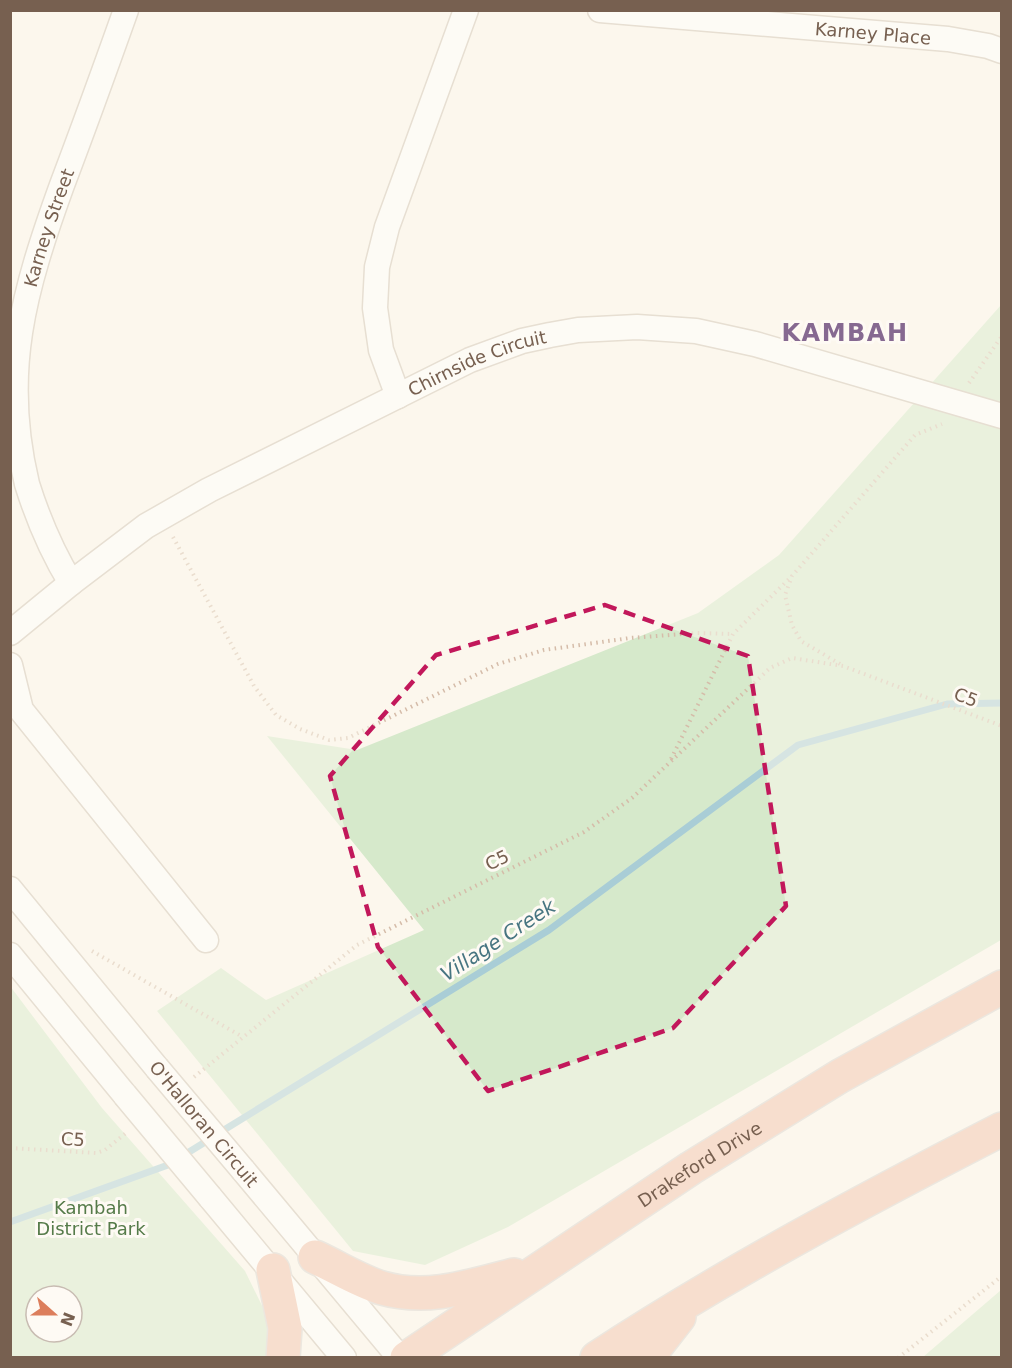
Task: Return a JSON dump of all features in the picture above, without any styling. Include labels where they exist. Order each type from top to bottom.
[{"type":"highway","name":"Drakeford Drive","points":[[407,1358],[691,1168],[840,1076],[1002,987]]},
{"type":"highway","points":[[597,1358],[695,1297],[876,1194],[1002,1129]]},
{"type":"highway","points":[[315,1257],[381,1288],[412,1293],[454,1290],[540,1268]]},
{"type":"highway","points":[[273,1270],[285,1328],[283,1358]]},
{"type":"highway","points":[[646,1358],[695,1297]]},
{"type":"street","name":"Karney Street","points":[[71,583],[38,519],[17,453],[12,419],[11,386],[15,320],[126,10]]},
{"type":"street","points":[[398,396],[381,350],[375,308],[377,267],[387,227],[466,10]]},
{"type":"street","name":"Karney Place","points":[[600,10],[948,39],[988,46],[1002,51]]},
{"type":"street","name":"Chirnside Circuit","points":[[10,633],[146,526],[209,490],[470,360],[522,341],[578,330],[637,327],[696,332],[755,344],[1002,416]]},
{"type":"street","points":[[10,665],[21,710],[206,940]]},
{"type":"street","name":"O'Halloran Circuit","points":[[10,889],[400,1358]]},
{"type":"street","points":[[10,955],[344,1358]]},
{"type":"path","points":[[669,763],[733,634],[792,576],[915,435],[947,422],[956,403],[1002,336]]},
{"type":"path","points":[[163,517],[254,687],[276,715],[300,729],[328,740],[348,738],[498,664],[544,650],[630,638],[696,633],[733,634]]},
{"type":"path","points":[[792,576],[785,595],[788,612],[796,633],[801,641],[843,666]]},
{"type":"path","name":"C5","points":[[192,1079],[357,945],[584,832],[632,798],[770,668],[792,658],[843,666],[1002,726]]},
{"type":"path","points":[[89,949],[243,1037]]},
{"type":"path","name":"C5","points":[[10,1148],[96,1153],[105,1150],[131,1128]]},
{"type":"path","points":[[898,1358],[1002,1276]]},
{"type":"highlighted area","points":[[605,605],[748,656],[786,906],[673,1028],[488,1091],[378,947],[330,776],[436,655]]},
{"type":"green space","points":[[1001,305],[1001,940],[508,1227],[425,1265],[353,1251],[157,1011],[221,968],[266,1000],[424,930],[267,736],[357,750],[698,613],[779,555]]},
{"type":"green space","name":"Kambah District Park","points":[[10,986],[102,1108],[245,1271],[271,1324],[270,1357],[11,1357]]},
{"type":"green space","points":[[1001,1290],[1001,1357],[923,1357]]},
{"type":"waterway","name":"Village Creek","points":[[219,1133],[549,930],[798,745],[947,704],[1002,703]]},
{"type":"waterway","name":"Village Creek","points":[[10,1222],[168,1165],[210,1139]]},
{"type":"district","name":"KAMBAH","points":[[845,333]]}]
